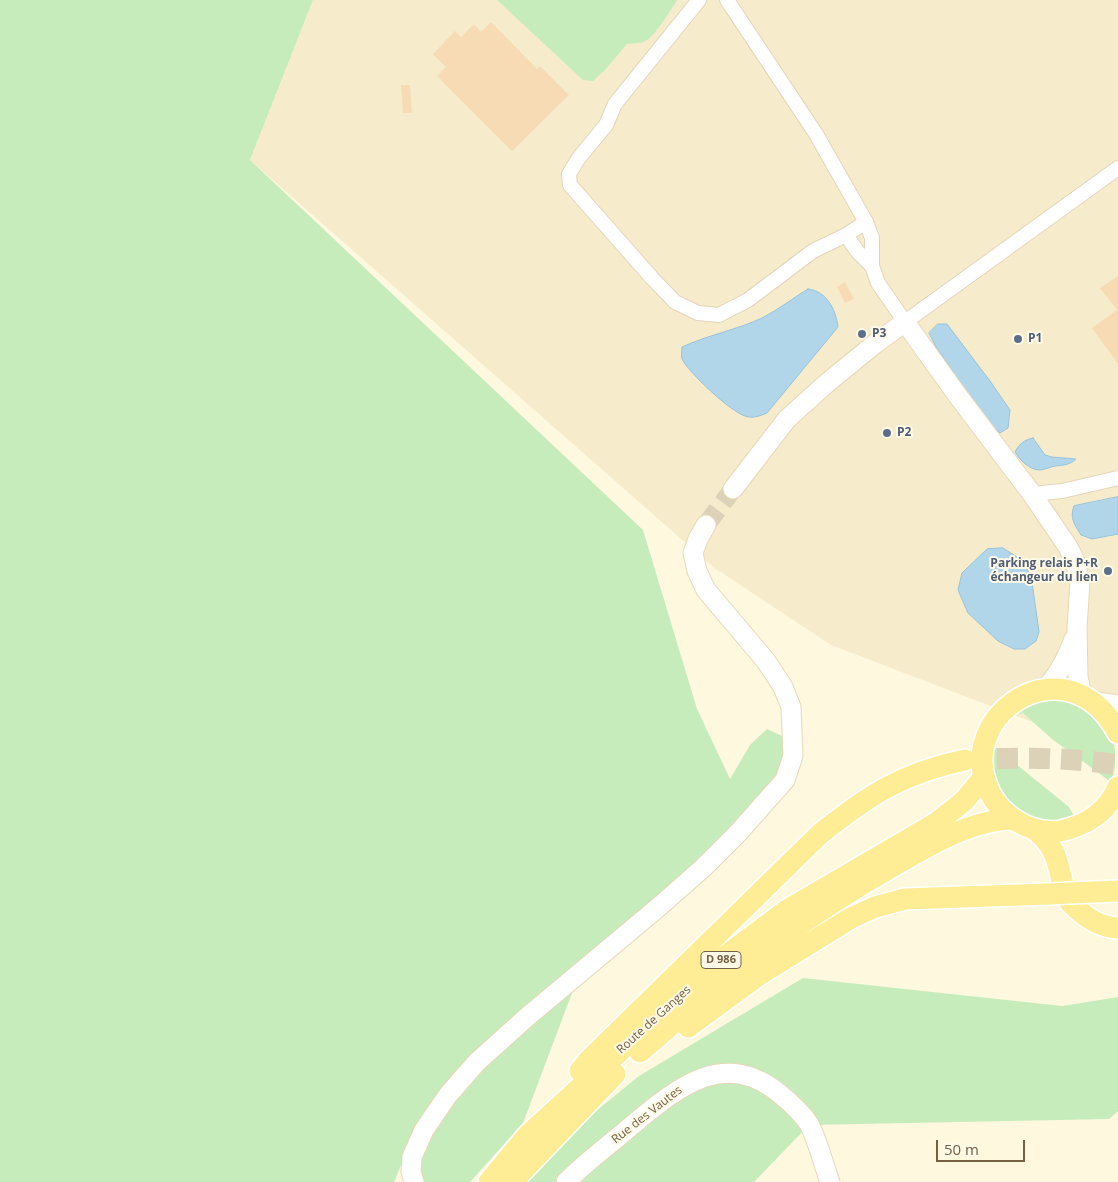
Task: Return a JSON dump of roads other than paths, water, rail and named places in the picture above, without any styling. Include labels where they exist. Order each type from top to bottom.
[{"type":"main road","points":[[1118,733],[1107,715],[1087,699],[1064,690],[1044,690],[1026,695],[1012,702],[1001,712],[992,724],[982,752],[984,777],[994,801],[1012,819],[1034,829],[1054,832],[1074,828],[1092,820],[1106,807],[1118,787]]},
{"type":"main road","points":[[528,1135],[590,1059],[820,834],[858,804],[891,784],[919,772],[965,760]]},
{"type":"main road","name":"Route de Ganges","points":[[489,1182],[528,1135],[720,961],[787,910],[936,823],[964,801],[984,777]]},
{"type":"main road","name":"Route de Ganges","points":[[512,1182],[614,1075],[714,988],[818,912],[925,847],[959,832],[998,819],[1012,819]]},
{"type":"main road","points":[[1034,829],[1052,846],[1068,899],[1091,921],[1102,926],[1118,928]]},
{"type":"main road","points":[[614,1075],[679,1034],[759,975],[852,918],[875,907],[905,900],[1118,891]]},
{"type":"street","points":[[699,0],[615,104],[606,125],[578,159],[569,174],[570,185],[675,302],[698,313],[719,315],[748,300],[813,251],[846,235],[866,222]]},
{"type":"street","points":[[727,0],[816,134],[866,222],[872,238],[872,266],[878,283],[1068,546],[1075,561],[1080,582],[1078,677],[1087,699],[1118,705]]},
{"type":"street","points":[[734,489],[787,419],[827,383],[876,343],[1118,168]]},
{"type":"street","points":[[846,235],[857,251],[872,266]]},
{"type":"street","points":[[1032,494],[1062,491],[1118,478]]},
{"type":"street","points":[[413,1182],[411,1172],[412,1157],[424,1130],[448,1095],[478,1062],[527,1017],[704,867],[738,833],[785,780],[793,756],[791,707],[783,687],[766,661],[706,590],[697,571],[693,553],[706,525]]},
{"type":"street","points":[[1044,690],[1056,677],[1068,656],[1078,628]]},
{"type":"street","name":"Rue des Vautes","points":[[566,1182],[620,1135],[675,1092],[697,1080],[721,1074],[749,1075],[768,1084],[793,1104],[809,1125],[830,1182]]},
{"type":"water","points":[[808,289],[820,293],[829,302],[833,308],[838,327],[767,413],[750,417],[739,413],[710,391],[692,373],[682,359],[682,347],[762,318]]},
{"type":"water","points":[[938,324],[947,324],[1010,410],[1008,428],[1000,433],[988,422],[936,347],[929,333]]},
{"type":"water","points":[[1033,438],[1045,455],[1076,459],[1069,464],[1036,470],[1022,461],[1015,452],[1022,443]]},
{"type":"water","points":[[1118,497],[1118,534],[1092,539],[1081,535],[1072,518],[1074,506]]},
{"type":"water","points":[[1003,548],[1020,559],[1031,575],[1039,632],[1036,641],[1025,649],[1014,649],[998,641],[968,613],[958,590],[962,573],[987,549]]},
{"type":"tunnel","points":[[706,525],[733,489]]},
{"type":"tunnel","points":[[965,760],[1042,758],[1118,765]]},
{"type":"place","name":"P3","points":[[862,334]]},
{"type":"place","name":"P1","points":[[1018,339]]},
{"type":"place","name":"P2","points":[[887,433]]},
{"type":"place","name":"Parking relais P+R échangeur du lien","points":[[1108,571]]}]
